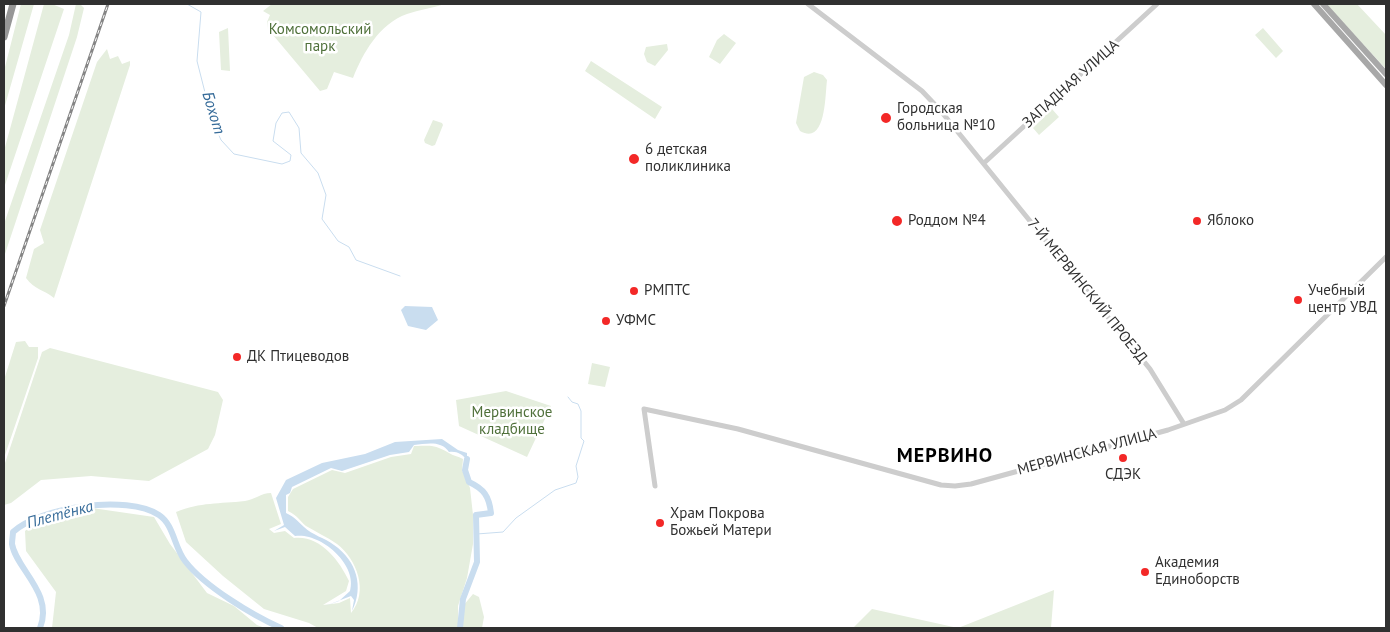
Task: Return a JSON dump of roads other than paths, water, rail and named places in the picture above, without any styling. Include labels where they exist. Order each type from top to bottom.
[{"type":"highway","points":[[4,37],[12,4]]},
{"type":"main road","points":[[1314,4],[1386,85]]},
{"type":"main road","points":[[1323,4],[1386,74]]},
{"type":"street","name":"7-Й МЕРВИНСКИЙ ПРОЕЗД","points":[[808,4],[928,96],[1150,369],[1184,424]]},
{"type":"street","name":"ЗАПАДНАЯ УЛИЦА","points":[[984,163],[1157,4]]},
{"type":"street","name":"МЕРВИНСКАЯ УЛИЦА","points":[[655,486],[644,409],[738,429],[941,485],[955,486],[971,484],[1184,424],[1225,410],[1241,400],[1331,314],[1386,257]]},
{"type":"water","points":[[405,306],[432,307],[438,320],[426,330],[408,326],[401,310]]},
{"type":"water","points":[[442,439],[458,450],[467,453],[467,460],[459,453],[449,452],[438,444],[414,445],[409,452],[390,455],[342,471],[331,468],[292,487],[290,493],[286,495],[286,513],[307,530],[327,540],[342,551],[353,567],[358,584],[356,602],[352,611],[354,600],[351,596],[340,600],[350,591],[351,581],[348,570],[335,552],[315,539],[295,536],[285,527],[274,531],[284,525],[276,498],[286,480],[322,463],[365,454],[395,442]]},
{"type":"waterway","name":"Бохот","points":[[187,4],[201,12],[197,61],[212,120],[221,140],[234,154],[282,164],[290,161],[291,155],[273,141],[276,123],[282,113],[289,112],[299,128],[301,153],[318,173],[326,195],[322,219],[338,241],[349,247],[356,260],[400,276]]},
{"type":"waterway","points":[[477,534],[503,532],[516,518],[555,490],[576,483],[578,477],[576,466],[584,441],[581,438],[581,411],[578,404],[572,402],[568,397]]},
{"type":"waterway","points":[[460,628],[463,599],[477,562],[476,515],[491,513],[485,494],[469,482],[465,470],[467,459]]},
{"type":"waterway","name":"Плетёнка","points":[[40,628],[43,615],[42,604],[33,582],[15,553],[12,544],[13,532],[26,523],[63,510],[84,506],[106,505],[126,505],[145,509],[159,515],[168,524],[181,555],[193,571],[229,599],[256,616],[281,628]]},
{"type":"railway","points":[[4,306],[108,4]]},
{"type":"place","name":"Городская больница №10","points":[[886,118]]},
{"type":"place","name":"6 детская поликлиника","points":[[634,159]]},
{"type":"place","name":"Роддом №4","points":[[897,221]]},
{"type":"place","name":"Яблоко","points":[[1197,221]]},
{"type":"place","name":"РМПТС","points":[[634,291]]},
{"type":"place","name":"Учебный центр УВД","points":[[1298,300]]},
{"type":"place","name":"УФМС","points":[[606,321]]},
{"type":"place","name":"ДК Птицеводов","points":[[237,357]]},
{"type":"place","name":"СДЭК","points":[[1123,458]]},
{"type":"place","name":"Храм Покрова Божьей Матери","points":[[660,523]]},
{"type":"place","name":"Академия Единоборств","points":[[1145,572]]},
{"type":"district","name":"МЕРВИНО","points":[[945,456]]},
{"type":"park label","name":"Комсомольский парк","points":[[320,38]]},
{"type":"park label","name":"Мервинское кладбище","points":[[512,422]]}]
